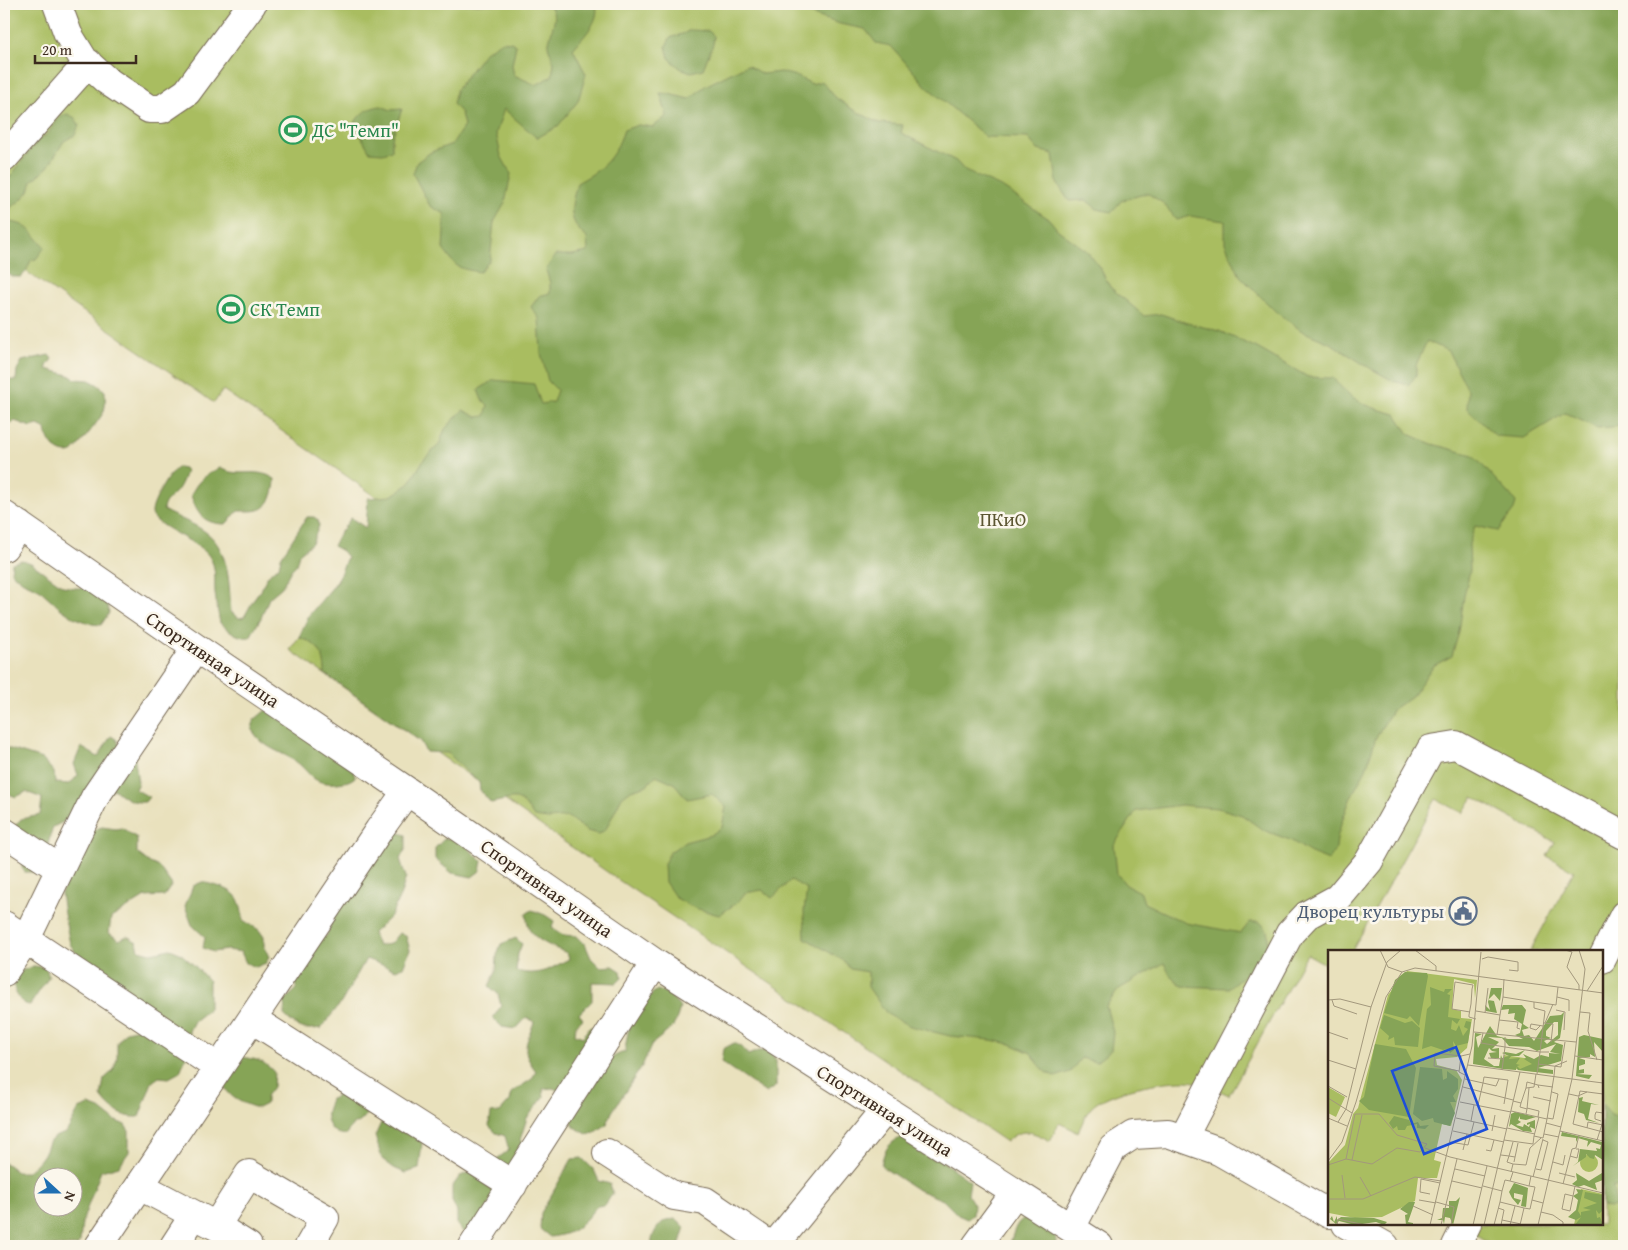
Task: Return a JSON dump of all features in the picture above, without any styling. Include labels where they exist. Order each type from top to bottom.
[{"type":"street","points":[[57,4],[68,34],[88,63],[106,80],[149,109],[162,108],[186,92],[252,4]]},
{"type":"street","points":[[4,158],[88,63]]},
{"type":"street","name":"Спортивная улица","points":[[9,529],[196,648],[655,963],[1099,1246]]},
{"type":"street","points":[[4,972],[15,932],[60,869],[95,797],[196,648]]},
{"type":"street","points":[[1183,1138],[1290,933],[1307,915],[1338,898],[1369,861],[1431,749],[1456,745],[1624,835]]},
{"type":"street","points":[[99,1246],[407,791]]},
{"type":"street","points":[[4,832],[60,869]]},
{"type":"street","points":[[1603,957],[1624,915]]},
{"type":"street","points":[[15,932],[219,1068]]},
{"type":"street","points":[[473,1246],[655,963]]},
{"type":"street","points":[[252,1018],[513,1185]]},
{"type":"street","points":[[607,1153],[674,1196],[706,1201],[772,1246],[886,1110]]},
{"type":"street","points":[[1071,1228],[1113,1148],[1134,1135],[1168,1133],[1220,1151],[1328,1213]]},
{"type":"street","points":[[174,1246],[205,1221],[249,1174],[325,1218],[308,1246]]},
{"type":"street","points":[[140,1186],[248,1246]]},
{"type":"street","points":[[976,1246],[1015,1193]]},
{"type":"street","points":[[1348,1225],[1385,1246]]},
{"type":"street","points":[[1456,1246],[1466,1225]]},
{"type":"green space","name":"ПКиО","points":[[4,4],[1624,4],[1624,1246],[1490,1246],[1486,1241],[1461,1225],[1603,1225],[1603,950],[1531,950],[1574,871],[1547,856],[1555,842],[1473,797],[1463,813],[1436,799],[1353,950],[1328,950],[1328,965],[1307,954],[1229,1095],[1197,1082],[1163,1082],[1109,1096],[1098,1102],[1085,1116],[1078,1132],[1059,1123],[1050,1141],[1032,1133],[1022,1132],[1011,1137],[1006,1142],[620,881],[290,650],[388,505],[223,390],[214,403],[4,256]]},
{"type":"green space","points":[[534,4],[596,4],[597,10],[594,23],[573,49],[586,74],[578,101],[558,126],[537,138],[504,109],[496,133],[501,156],[511,174],[505,203],[494,222],[490,260],[480,272],[466,269],[455,264],[443,249],[445,214],[430,206],[413,174],[417,162],[431,152],[452,144],[464,126],[461,113],[453,104],[456,90],[485,52],[502,41],[511,42],[516,45],[512,65],[514,75],[536,85],[552,76],[554,63],[548,46],[555,18],[551,7]]},
{"type":"green space","points":[[762,4],[1624,4],[1624,426],[1597,428],[1565,413],[1524,438],[1496,436],[1467,409],[1468,390],[1448,351],[1427,341],[1416,365],[1416,376],[1408,385],[1393,381],[1332,344],[1302,331],[1276,312],[1240,276],[1225,243],[1225,221],[1190,216],[1177,220],[1163,203],[1147,193],[1121,201],[1112,212],[1097,209],[1086,200],[1069,201],[1057,183],[1053,154],[1038,150],[1028,138],[986,137],[926,86],[891,46],[876,43],[865,29],[840,24],[810,14]]},
{"type":"green space","points":[[690,30],[709,31],[714,36],[713,44],[703,69],[691,72],[680,68],[669,58],[666,46],[670,38]]},
{"type":"green space","points":[[747,65],[762,74],[781,72],[796,76],[812,84],[822,81],[835,97],[852,109],[879,123],[903,125],[901,133],[956,161],[965,171],[1003,188],[1049,219],[1058,230],[1087,251],[1100,268],[1110,287],[1144,316],[1161,314],[1219,331],[1257,348],[1308,377],[1333,378],[1347,393],[1361,402],[1396,414],[1409,434],[1432,444],[1473,455],[1516,502],[1514,510],[1498,531],[1475,526],[1469,544],[1470,570],[1459,632],[1452,656],[1433,666],[1412,696],[1393,709],[1376,737],[1366,769],[1351,797],[1341,824],[1336,848],[1329,860],[1311,853],[1290,840],[1263,830],[1242,815],[1218,808],[1181,805],[1136,811],[1114,845],[1117,874],[1126,885],[1141,893],[1144,903],[1186,923],[1241,933],[1250,922],[1260,922],[1267,931],[1266,947],[1256,963],[1229,988],[1182,986],[1170,975],[1164,963],[1119,989],[1106,1006],[1113,1032],[1111,1050],[1096,1062],[1081,1058],[1070,1072],[1055,1077],[1043,1070],[1031,1053],[1011,1044],[950,1036],[910,1026],[887,1014],[868,987],[868,972],[850,969],[844,961],[805,938],[804,911],[807,889],[791,880],[772,898],[762,890],[745,893],[738,902],[719,915],[695,908],[676,898],[665,882],[664,864],[670,852],[685,842],[711,835],[722,827],[726,807],[712,794],[687,799],[674,783],[656,775],[647,785],[631,790],[622,797],[606,829],[599,834],[587,831],[568,817],[548,819],[534,817],[524,804],[516,799],[491,803],[480,790],[479,782],[448,753],[426,752],[420,741],[325,674],[324,660],[319,650],[316,646],[299,637],[309,615],[337,582],[347,557],[342,551],[333,546],[351,518],[366,528],[368,498],[391,496],[409,484],[424,459],[439,445],[445,429],[463,410],[477,417],[485,416],[488,405],[482,400],[478,390],[494,380],[534,384],[541,404],[553,402],[557,390],[548,381],[541,353],[539,318],[531,307],[539,296],[550,293],[550,283],[546,270],[555,255],[572,255],[588,252],[587,238],[576,225],[572,213],[577,183],[601,168],[612,156],[624,130],[638,125],[653,127],[667,116],[660,93],[689,99],[705,86]]},
{"type":"green space","points":[[381,106],[391,110],[402,109],[392,138],[392,150],[383,153],[370,152],[354,124],[365,111]]},
{"type":"green space","points":[[68,114],[75,118],[79,125],[75,135],[64,141],[48,167],[32,181],[29,191],[20,201],[12,206],[5,216],[8,222],[21,224],[30,230],[45,247],[36,259],[31,260],[26,272],[21,277],[13,277],[4,271],[4,185],[38,140],[48,134],[60,116]]},
{"type":"green space","points":[[49,355],[52,359],[47,369],[69,375],[75,379],[89,380],[105,391],[104,411],[79,445],[69,453],[62,452],[54,447],[46,429],[38,425],[31,427],[15,421],[12,423],[4,421],[4,383],[8,380],[16,380],[17,370],[22,361]]},
{"type":"green space","points":[[178,467],[184,468],[186,471],[184,477],[177,491],[166,502],[163,510],[202,529],[215,540],[227,570],[231,612],[239,618],[244,617],[257,594],[261,591],[267,577],[279,567],[281,557],[307,517],[314,517],[318,520],[319,526],[312,543],[299,554],[296,565],[291,570],[282,587],[269,598],[261,618],[250,637],[242,637],[220,623],[216,604],[214,569],[209,556],[196,545],[159,523],[154,518],[152,511],[158,495],[169,476]]},
{"type":"green space","points":[[220,468],[234,473],[261,473],[275,479],[271,499],[263,508],[251,511],[238,511],[226,524],[218,524],[202,517],[191,495],[202,478]]},
{"type":"green space","points":[[22,560],[31,563],[63,586],[91,588],[106,598],[109,613],[101,625],[92,624],[73,617],[39,589],[23,582],[11,572],[12,563]]},
{"type":"green space","points":[[266,710],[352,767],[355,777],[349,781],[337,783],[321,782],[311,776],[292,759],[270,748],[252,730],[254,720]]},
{"type":"green space","points":[[111,736],[116,739],[121,749],[134,753],[138,783],[135,789],[149,797],[145,802],[136,802],[114,789],[75,811],[63,822],[53,827],[44,858],[33,872],[25,872],[22,868],[23,844],[12,829],[21,819],[40,815],[42,798],[26,792],[16,797],[4,792],[4,747],[42,759],[54,772],[55,783],[70,784],[78,775],[74,764],[81,747],[98,757]]},
{"type":"green space","points":[[102,827],[122,828],[137,838],[137,853],[159,867],[172,885],[164,896],[145,897],[111,918],[109,933],[119,940],[127,936],[137,942],[139,950],[151,953],[170,949],[180,953],[209,981],[209,1009],[194,1021],[189,1031],[189,1049],[180,1072],[169,1078],[159,1077],[152,1082],[139,1117],[127,1116],[117,1112],[101,1096],[104,1079],[113,1071],[117,1059],[117,1043],[126,1031],[139,1028],[90,974],[70,944],[61,893],[87,832]]},
{"type":"green space","points":[[397,832],[406,835],[406,848],[400,859],[406,877],[391,916],[373,933],[378,946],[390,944],[399,933],[406,936],[410,950],[403,967],[396,970],[366,959],[341,1003],[321,1028],[305,1029],[297,1026],[284,1015],[285,1000],[297,989],[292,975],[309,946],[327,935],[336,906],[369,857],[383,852],[389,837]]},
{"type":"green space","points":[[456,837],[482,861],[480,871],[472,877],[452,873],[435,859],[435,848],[444,839]]},
{"type":"green space","points":[[202,882],[225,888],[238,898],[243,920],[259,930],[264,937],[264,946],[269,957],[266,963],[256,967],[246,963],[241,952],[227,950],[213,952],[203,948],[205,937],[192,925],[185,906],[193,886]]},
{"type":"green space","points":[[532,910],[554,921],[552,928],[563,935],[577,936],[585,944],[591,958],[600,967],[613,966],[621,971],[622,978],[617,983],[592,982],[592,1001],[579,1014],[583,1019],[576,1025],[575,1034],[583,1037],[589,1027],[597,1028],[564,1093],[553,1088],[543,1089],[544,1097],[527,1118],[520,1140],[524,1146],[474,1230],[464,1233],[457,1225],[457,1212],[452,1201],[452,1187],[460,1176],[486,1167],[509,1150],[505,1136],[496,1133],[489,1126],[491,1113],[500,1112],[510,1101],[512,1092],[532,1079],[536,1071],[526,1052],[534,1022],[527,1017],[516,1029],[502,1027],[493,1018],[501,1006],[498,994],[489,986],[496,972],[497,955],[501,944],[516,938],[522,944],[518,954],[516,971],[524,973],[544,971],[569,959],[567,953],[544,942],[532,933],[526,914]]},
{"type":"green space","points":[[35,966],[46,968],[49,977],[30,1005],[24,1004],[15,990],[16,978],[18,972]]},
{"type":"green space","points":[[657,990],[670,994],[680,1008],[672,1028],[652,1044],[642,1066],[612,1112],[607,1124],[596,1132],[587,1134],[574,1127],[570,1117],[586,1088],[607,1062],[625,1052],[633,1017],[642,1003]]},
{"type":"green space","points":[[734,1043],[742,1047],[748,1055],[758,1051],[769,1051],[776,1061],[776,1086],[766,1093],[721,1062],[723,1049]]},
{"type":"green space","points":[[240,1057],[259,1061],[274,1072],[273,1087],[266,1096],[266,1104],[258,1108],[234,1098],[226,1088],[224,1082],[225,1075]]},
{"type":"green space","points":[[347,1091],[370,1101],[364,1118],[352,1126],[347,1134],[338,1134],[329,1125],[327,1111],[331,1099]]},
{"type":"green space","points":[[89,1105],[100,1109],[114,1120],[125,1125],[129,1131],[129,1152],[119,1166],[101,1171],[82,1223],[80,1242],[77,1246],[4,1246],[4,1162],[17,1172],[27,1172],[41,1159],[51,1140],[56,1136],[66,1133],[79,1109]]},
{"type":"green space","points":[[1603,1105],[1611,1116],[1624,1114],[1624,1187],[1613,1187],[1616,1205],[1609,1208],[1603,1206]]},
{"type":"green space","points":[[386,1120],[400,1131],[411,1133],[419,1138],[422,1143],[419,1169],[405,1173],[382,1159],[375,1136],[381,1123]]},
{"type":"green space","points":[[906,1135],[970,1181],[968,1195],[974,1205],[973,1215],[967,1219],[958,1215],[943,1200],[916,1189],[881,1166],[884,1155],[891,1143]]},
{"type":"green space","points":[[582,1158],[594,1170],[599,1181],[610,1184],[613,1193],[605,1205],[597,1206],[577,1228],[566,1234],[550,1237],[540,1229],[541,1213],[572,1159]]},
{"type":"green space","points":[[1029,1216],[1052,1232],[1055,1236],[1055,1246],[1013,1246],[1010,1243],[1018,1223]]},
{"type":"green space","points":[[675,1219],[685,1227],[679,1246],[652,1246],[653,1235],[660,1224],[666,1220]]},
{"type":"place","name":"ДС \"Темп\"","points":[[293,130]]},
{"type":"place","name":"СК Темп","points":[[231,309]]},
{"type":"place","name":"Дворец культуры","points":[[1463,911]]}]
